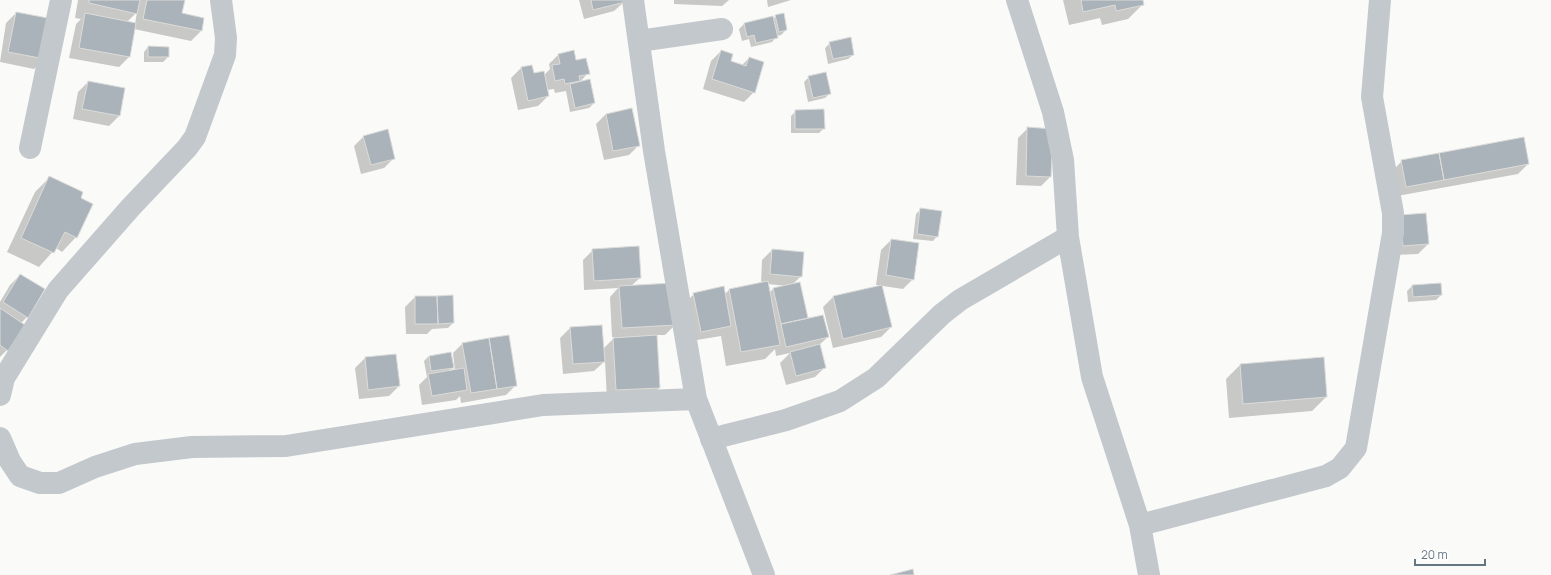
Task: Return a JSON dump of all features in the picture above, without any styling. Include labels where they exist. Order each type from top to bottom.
[{"type":"street","points":[[30,148],[61,0]]},
{"type":"street","points":[[0,395],[4,378],[58,290],[131,207],[188,148],[195,137],[225,55],[226,38],[221,0]]},
{"type":"street","points":[[633,0],[654,151],[696,399],[764,575]]},
{"type":"street","points":[[1017,0],[1054,119],[1063,160],[1068,237],[1092,377],[1140,525],[1149,575]]},
{"type":"street","points":[[1140,525],[1326,476],[1340,468],[1356,448],[1393,233],[1393,213],[1372,97],[1380,0]]},
{"type":"street","points":[[639,41],[722,29]]},
{"type":"street","points":[[711,440],[786,420],[840,401],[876,378],[942,314],[960,300],[1068,237]]},
{"type":"street","points":[[0,438],[10,461],[20,476],[40,484],[59,483],[95,467],[135,454],[192,447],[286,446],[543,405],[696,399]]},
{"type":"building","points":[[89,0],[140,0],[137,14],[89,3]]},
{"type":"building","points":[[147,0],[185,0],[182,13],[204,18],[202,31],[143,19]]},
{"type":"building","points":[[591,0],[625,0],[625,2],[593,10]]},
{"type":"building","points":[[1081,0],[1143,0],[1144,5],[1116,11],[1115,5],[1083,12]]},
{"type":"building","points":[[16,12],[53,19],[45,59],[8,52]]},
{"type":"building","points":[[85,13],[136,23],[130,57],[79,48]]},
{"type":"building","points":[[784,13],[787,30],[779,32],[775,15]]},
{"type":"building","points":[[773,16],[778,38],[756,43],[754,35],[747,37],[744,23]]},
{"type":"building","points":[[851,37],[854,55],[833,59],[829,42]]},
{"type":"building","points":[[148,46],[169,47],[169,57],[148,57]]},
{"type":"building","points":[[574,50],[576,60],[586,58],[590,74],[579,76],[580,81],[565,84],[564,79],[555,81],[552,65],[560,64],[558,54]]},
{"type":"building","points":[[721,50],[733,54],[731,61],[746,66],[749,57],[764,62],[755,93],[712,79]]},
{"type":"building","points":[[532,65],[534,73],[544,71],[549,96],[528,101],[521,67]]},
{"type":"building","points":[[826,72],[831,94],[813,98],[808,76]]},
{"type":"building","points":[[590,79],[595,103],[575,108],[570,84]]},
{"type":"building","points":[[88,81],[125,88],[120,116],[82,109]]},
{"type":"building","points":[[632,108],[640,146],[613,151],[606,114]]},
{"type":"building","points":[[824,109],[825,129],[795,129],[795,110]]},
{"type":"building","points":[[1027,127],[1053,129],[1051,177],[1026,176]]},
{"type":"building","points":[[388,129],[395,159],[371,165],[363,136]]},
{"type":"building","points":[[1524,137],[1529,164],[1444,180],[1439,153]]},
{"type":"building","points":[[1439,153],[1444,180],[1406,187],[1401,160]]},
{"type":"building","points":[[49,176],[83,192],[81,198],[93,204],[77,238],[65,232],[54,253],[21,238]]},
{"type":"building","points":[[920,208],[942,211],[938,237],[917,234]]},
{"type":"building","points":[[1426,213],[1429,244],[1403,246],[1400,215]]},
{"type":"building","points":[[891,239],[919,243],[914,280],[886,275]]},
{"type":"building","points":[[639,246],[641,278],[594,281],[592,249]]},
{"type":"building","points":[[772,249],[804,252],[802,277],[770,274]]},
{"type":"building","points":[[20,274],[45,289],[28,318],[3,302]]},
{"type":"building","points":[[768,281],[780,345],[741,352],[729,289]]},
{"type":"building","points":[[800,282],[808,318],[781,324],[773,288]]},
{"type":"building","points":[[673,283],[676,325],[622,328],[619,286]]},
{"type":"building","points":[[1441,283],[1442,295],[1413,297],[1412,285]]},
{"type":"building","points":[[882,285],[892,327],[843,339],[833,296]]},
{"type":"building","points":[[724,286],[731,326],[701,332],[693,293]]},
{"type":"building","points":[[453,295],[454,323],[438,324],[437,296]]},
{"type":"building","points":[[415,296],[437,296],[438,324],[415,324]]},
{"type":"building","points":[[0,308],[25,325],[8,351],[0,345]]},
{"type":"building","points":[[823,315],[829,337],[786,347],[781,324]]},
{"type":"building","points":[[602,325],[605,362],[573,364],[570,327]]},
{"type":"building","points":[[509,335],[517,386],[497,389],[489,338]]},
{"type":"building","points":[[657,335],[660,388],[616,390],[613,338]]},
{"type":"building","points":[[489,338],[497,389],[471,393],[462,343]]},
{"type":"building","points":[[820,344],[826,368],[796,376],[790,352]]},
{"type":"building","points":[[451,352],[454,368],[431,371],[429,356]]},
{"type":"building","points":[[396,354],[400,386],[368,390],[365,357]]},
{"type":"building","points":[[1324,357],[1327,397],[1243,404],[1240,364]]},
{"type":"building","points":[[464,368],[467,390],[432,396],[428,374]]},
{"type":"building","points":[[913,569],[914,575],[890,575]]}]
